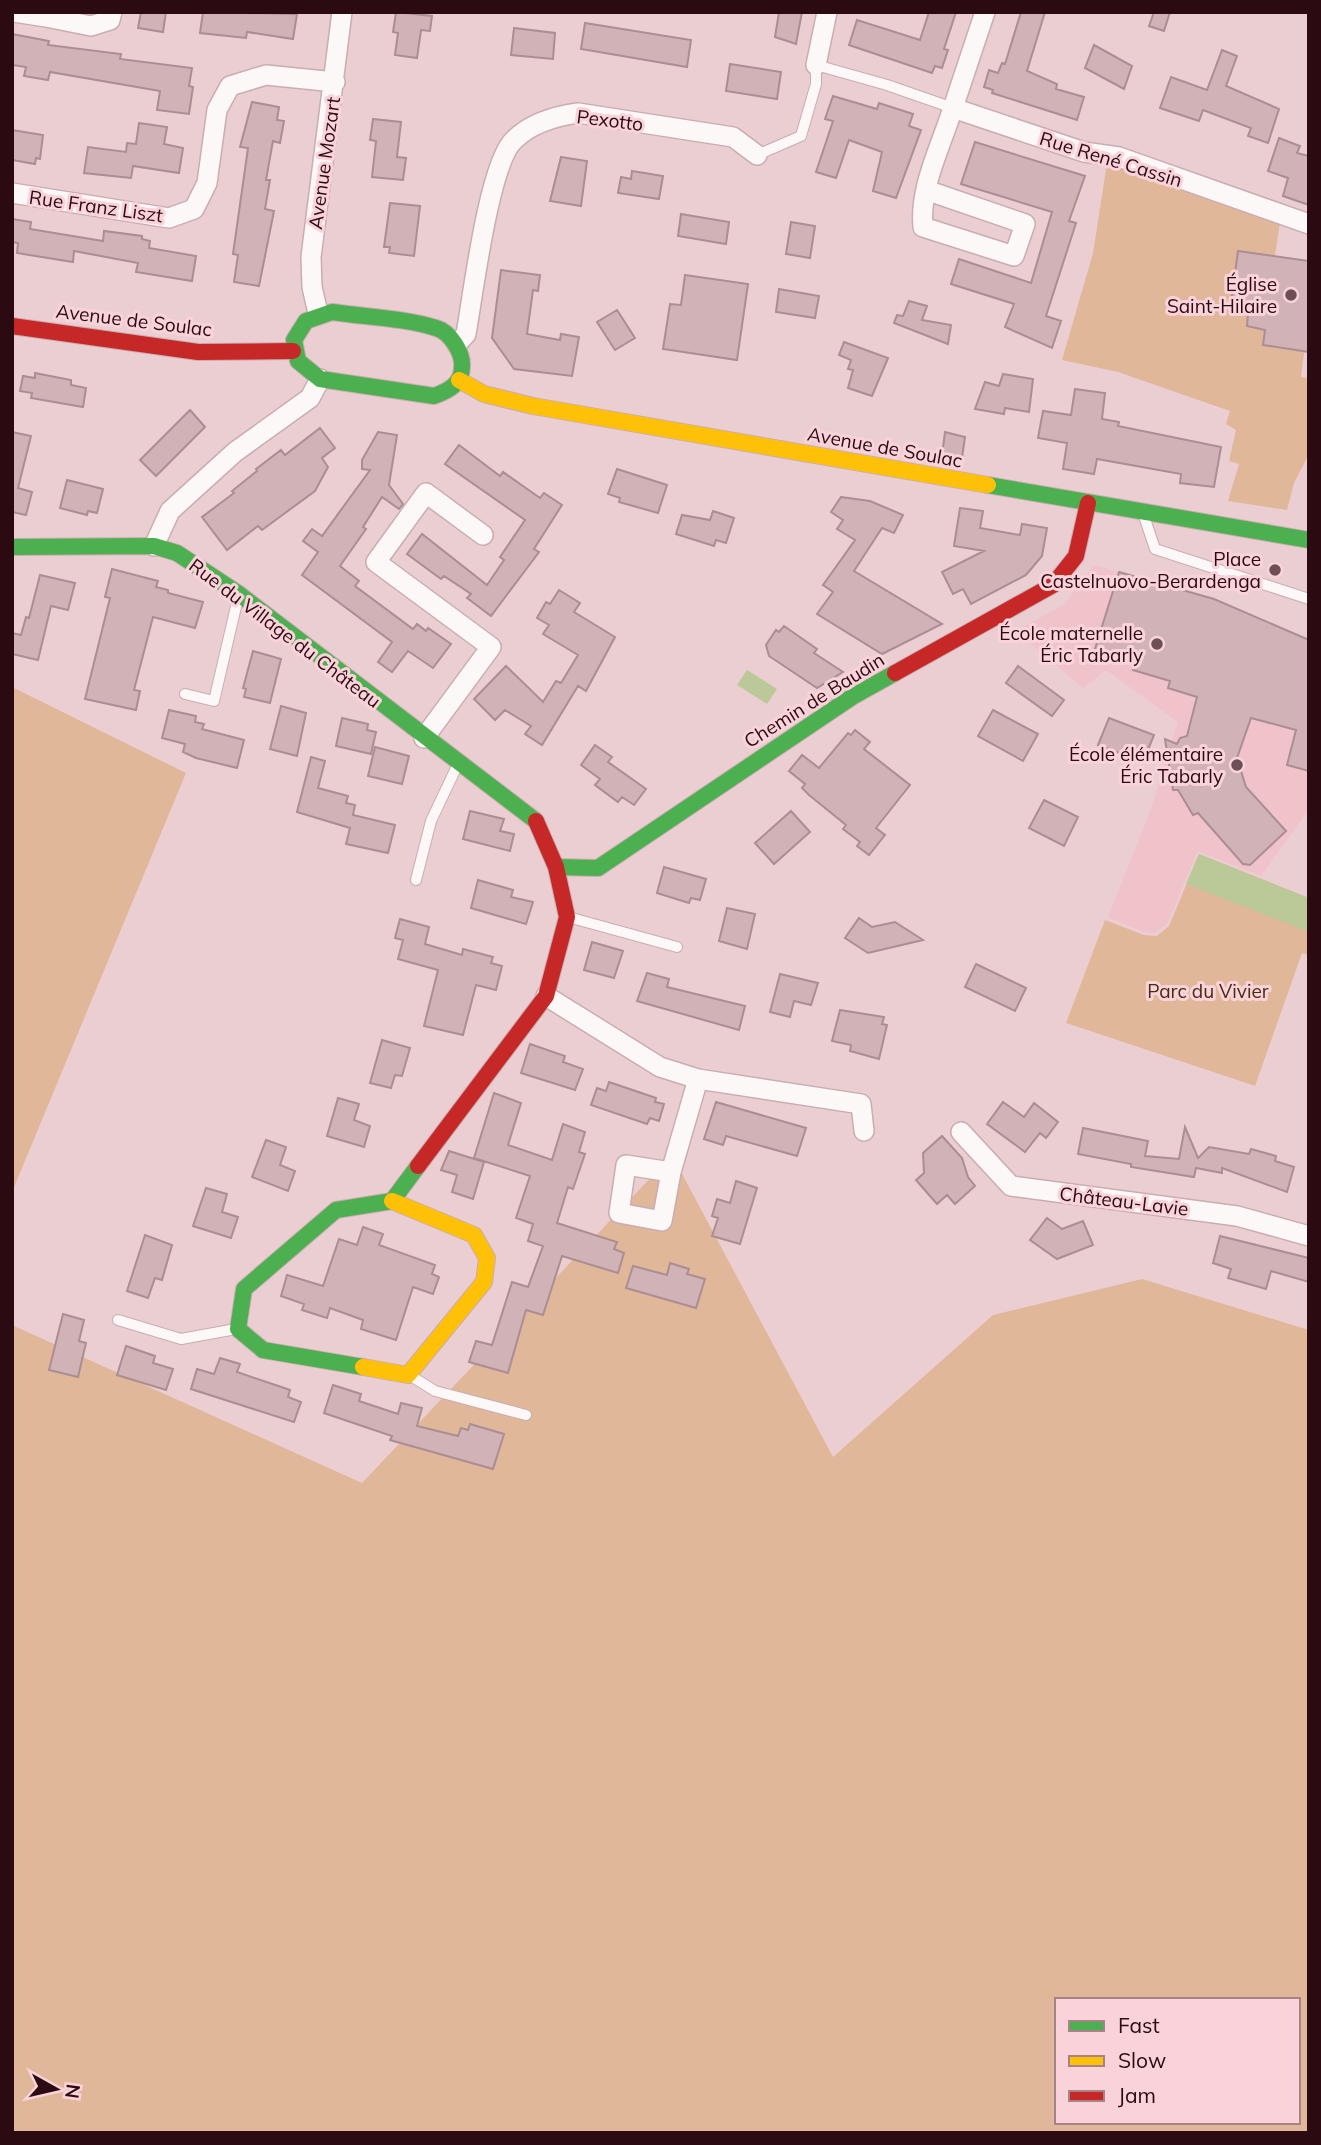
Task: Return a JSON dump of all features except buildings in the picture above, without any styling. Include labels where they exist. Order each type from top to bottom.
[{"type":"street","points":[[14,12],[48,15],[91,26],[110,20],[112,12]]},
{"type":"street","name":"Avenue Mozart","points":[[318,313],[312,287],[312,257],[342,12]]},
{"type":"street","points":[[816,65],[827,12]]},
{"type":"street","points":[[926,190],[1025,224],[1014,256],[923,227],[921,207],[926,190],[985,12]]},
{"type":"street","name":"Rue Franz Liszt","points":[[12,193],[169,218],[194,209],[207,183],[217,110],[230,86],[266,75],[335,82]]},
{"type":"street","name":"Rue René Cassin","points":[[953,108],[1084,152],[1119,157],[1309,224]]},
{"type":"street","name":"Pexotto","points":[[457,344],[466,334],[491,192],[512,140],[554,116],[578,113],[733,137],[757,155]]},
{"type":"street","points":[[332,312],[438,328],[457,344],[462,365],[459,380],[451,390],[434,396],[320,379],[297,364],[293,351],[296,332],[318,313],[332,312]]},
{"type":"street","name":"Avenue de Soulac","points":[[12,326],[198,352],[293,351]]},
{"type":"street","points":[[154,546],[170,511],[235,452],[310,398],[320,379]]},
{"type":"street","name":"Avenue de Soulac","points":[[459,380],[484,394],[533,406],[1309,540]]},
{"type":"street","points":[[424,738],[491,647],[376,562],[426,493],[483,535]]},
{"type":"street","name":"Chemin de Baudin","points":[[556,867],[598,868],[852,697],[1039,595],[1063,579],[1075,561],[1085,531],[1088,503]]},
{"type":"street","name":"Rue du Village du Château","points":[[12,547],[154,546],[177,553],[239,594],[538,823],[556,867],[568,917],[546,996],[392,1201]]},
{"type":"street","points":[[546,996],[660,1067],[698,1079],[861,1104],[864,1131]]},
{"type":"street","points":[[671,1172],[698,1079]]},
{"type":"street","name":"Château-Lavie","points":[[961,1132],[1011,1186],[1237,1216],[1309,1236]]},
{"type":"street","points":[[392,1201],[474,1235],[487,1258],[484,1282],[408,1375],[263,1350],[238,1329],[243,1289],[336,1210],[392,1201]]},
{"type":"lane","name":"Rue René Cassin","points":[[816,65],[887,85],[953,108]]},
{"type":"lane","name":"Pexotto","points":[[757,155],[801,136],[816,84],[816,65]]},
{"type":"lane","points":[[1143,513],[1155,549],[1309,599]]},
{"type":"lane","points":[[185,694],[214,701],[239,594]]},
{"type":"lane","points":[[416,880],[431,821],[458,764]]},
{"type":"lane","points":[[568,917],[677,947]]},
{"type":"lane","points":[[118,1320],[181,1339],[238,1329]]},
{"type":"lane","points":[[408,1375],[435,1391],[526,1415]]},
{"type":"shaded area","name":"École élémentaire Éric Tabarly","points":[[1094,565],[1214,599],[1309,640],[1309,809],[1261,876],[1198,851],[1167,924],[1155,933],[1144,932],[1108,917],[1150,812],[1178,722],[1106,670],[1083,688],[1016,631],[1065,604]]},
{"type":"shaded area","points":[[747,670],[777,689],[767,704],[737,685]]},
{"type":"shaded area","points":[[1199,854],[1309,898],[1309,932],[1186,884]]},
{"type":"green space","points":[[1108,157],[1280,222],[1275,256],[1238,251],[1230,310],[1248,313],[1247,326],[1265,330],[1263,345],[1291,350],[1305,346],[1301,377],[1309,378],[1309,454],[1294,483],[1287,510],[1228,501],[1239,464],[1229,461],[1236,430],[1226,424],[1230,411],[1118,372],[1062,360],[1093,253]]},
{"type":"green space","points":[[12,687],[186,773],[12,1192]]},
{"type":"green space","name":"Parc du Vivier","points":[[1199,854],[1309,898],[1309,955],[1302,953],[1255,1086],[1066,1023],[1105,920],[1144,935],[1157,936],[1169,926]]},
{"type":"green space","points":[[672,1155],[833,1457],[993,1315],[1142,1279],[1309,1330],[1309,2133],[12,2133],[12,1325],[362,1483]]},
{"type":"traffic: fast","points":[[332,312],[411,322],[441,330],[451,338],[458,349],[462,361],[460,378],[449,389],[434,396],[320,379],[298,361],[294,340],[306,321],[332,312]]},
{"type":"traffic: fast","points":[[988,485],[1309,540]]},
{"type":"traffic: fast","points":[[12,547],[154,546],[177,553],[239,594],[536,821]]},
{"type":"traffic: fast","points":[[556,867],[598,868],[852,697],[895,673]]},
{"type":"traffic: fast","points":[[363,1367],[263,1350],[238,1329],[244,1289],[336,1210],[392,1201],[418,1166]]},
{"type":"traffic: slow","points":[[459,380],[484,394],[533,406],[988,485]]},
{"type":"traffic: slow","points":[[363,1367],[408,1375],[484,1282],[487,1258],[474,1235],[392,1201]]},
{"type":"traffic: jam","points":[[12,326],[198,352],[293,351]]},
{"type":"traffic: jam","points":[[895,673],[1053,585],[1076,556],[1088,503]]},
{"type":"traffic: jam","points":[[418,1166],[546,996],[567,917],[556,867],[536,821]]},
{"type":"place","name":"Église Saint-Hilaire","points":[[1291,295]]},
{"type":"place","name":"Place Castelnuovo-Berardenga","points":[[1275,570]]},
{"type":"place","name":"École maternelle Éric Tabarly","points":[[1157,644]]},
{"type":"place","name":"École élémentaire Éric Tabarly","points":[[1237,765]]}]
